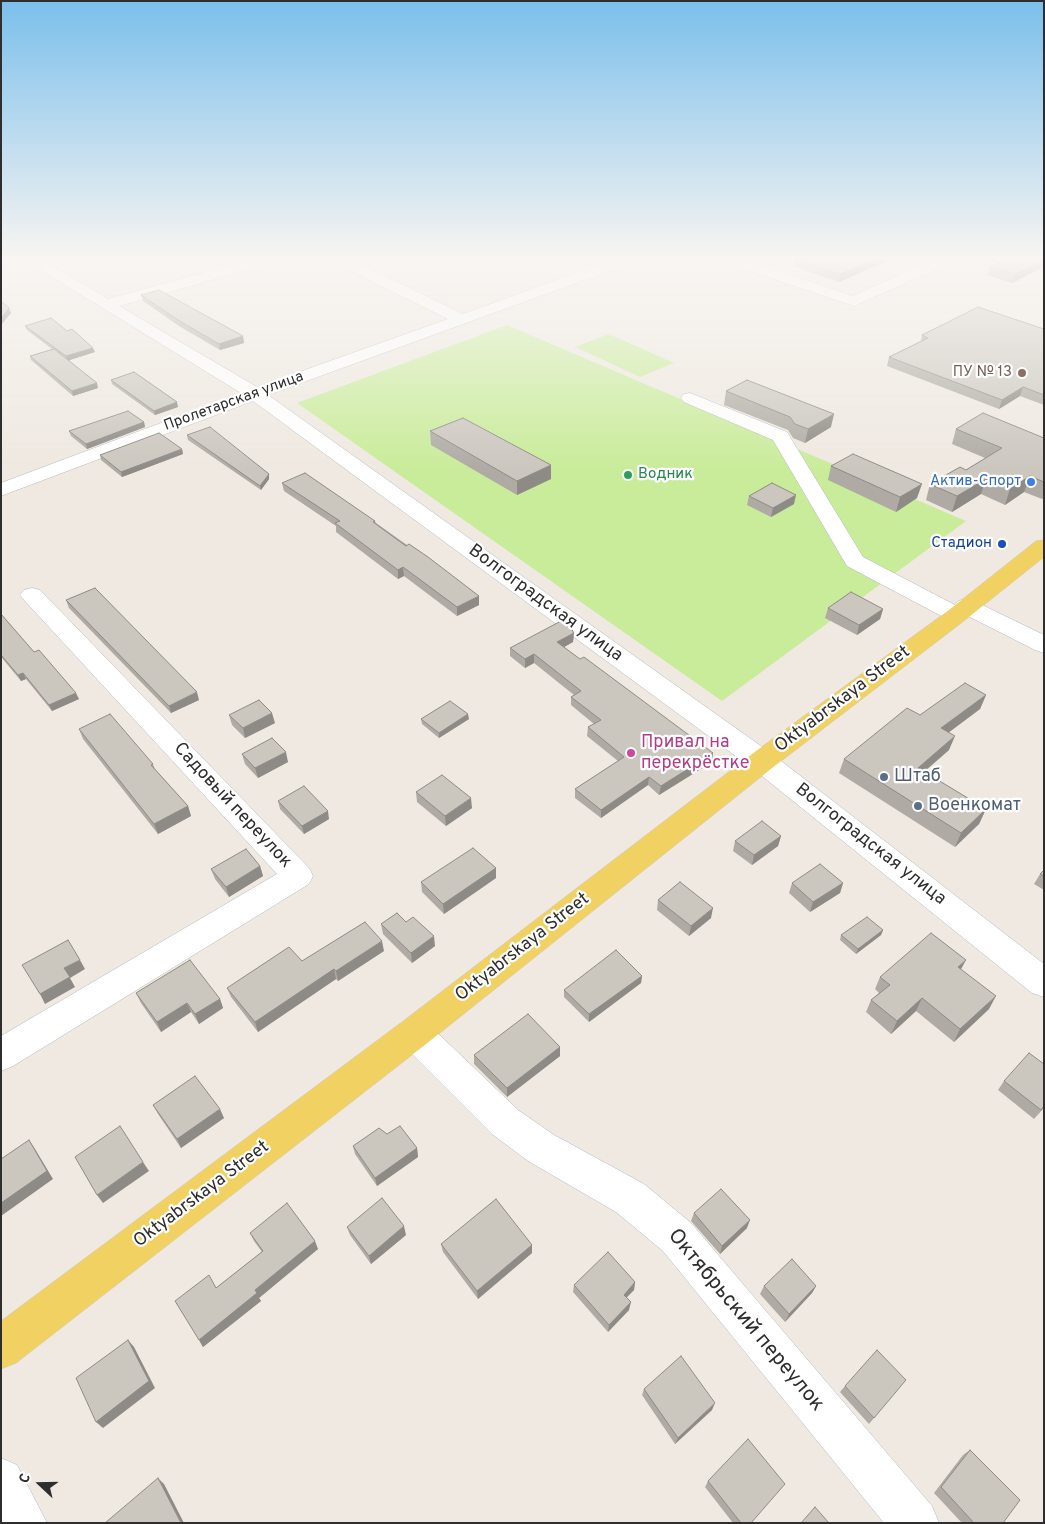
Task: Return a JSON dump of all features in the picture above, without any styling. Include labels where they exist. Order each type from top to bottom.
[{"type":"main road","name":"Oktyabrskaya Street","points":[[1,1348],[414,1033],[762,761],[1044,546]]},
{"type":"street","name":"Волгоградская улица","points":[[143,327],[255,394],[762,761],[1044,983]]},
{"type":"street","name":"Пролетарская улица","points":[[1,490],[255,394],[440,327]]},
{"type":"street","points":[[690,398],[780,436],[855,561],[961,610],[1044,644]]},
{"type":"street","name":"Садовый переулок","points":[[1,1055],[298,876],[32,594]]},
{"type":"street","name":"Октябрьский переулок","points":[[414,1033],[505,1122],[541,1148],[630,1198],[676,1236],[914,1523]]},
{"type":"street","points":[[1,1481],[22,1523]]},
{"type":"green space","name":"Водник","points":[[501,327],[512,327],[966,521],[722,701],[297,403]]},
{"type":"green space","points":[[609,334],[674,363],[640,377],[575,347]]},
{"type":"building","points":[[27,327],[62,327],[67,331],[72,329],[93,348],[66,356]]},
{"type":"building","points":[[190,327],[227,327],[243,336],[219,344]]},
{"type":"building","points":[[938,327],[1038,327],[1044,329],[1044,395],[1023,387],[1002,400],[889,357],[928,338],[922,335]]},
{"type":"building","points":[[54,349],[97,383],[72,391],[30,356]]},
{"type":"building","points":[[134,372],[177,402],[154,411],[111,380]]},
{"type":"building","points":[[747,380],[834,414],[808,429],[795,424],[790,417],[726,391]]},
{"type":"building","points":[[128,411],[144,422],[86,444],[69,431]]},
{"type":"building","points":[[983,413],[1044,438],[1044,482],[1030,476],[1010,489],[986,479],[957,496],[930,484],[960,467],[966,470],[1002,448],[956,429]]},
{"type":"building","points":[[463,418],[551,465],[517,481],[430,431]]},
{"type":"building","points":[[210,427],[269,474],[260,486],[187,435]]},
{"type":"building","points":[[159,433],[182,449],[121,472],[100,455]]},
{"type":"building","points":[[853,454],[922,484],[900,497],[831,466]]},
{"type":"building","points":[[305,473],[375,521],[373,522],[406,546],[409,544],[428,557],[479,596],[457,607],[403,567],[398,570],[335,523],[340,521],[282,483]]},
{"type":"building","points":[[772,483],[796,495],[773,508],[749,496]]},
{"type":"building","points":[[95,588],[197,692],[169,706],[66,600]]},
{"type":"building","points":[[851,592],[883,609],[859,625],[828,608]]},
{"type":"building","points":[[1,614],[34,652],[39,650],[76,693],[49,705],[23,673],[18,675],[1,655]]},
{"type":"building","points":[[561,621],[571,628],[574,633],[557,642],[580,659],[584,657],[713,753],[661,786],[649,777],[601,810],[575,789],[624,757],[588,727],[601,720],[571,697],[581,691],[534,654],[525,659],[510,648]]},
{"type":"building","points":[[965,683],[986,695],[941,728],[955,736],[918,768],[986,809],[961,833],[844,759],[907,708],[920,715]]},
{"type":"building","points":[[259,700],[272,713],[243,728],[229,715]]},
{"type":"building","points":[[450,701],[468,714],[439,733],[421,719]]},
{"type":"building","points":[[110,714],[153,764],[151,765],[188,806],[154,824],[79,729]]},
{"type":"building","points":[[272,738],[286,752],[255,768],[242,754]]},
{"type":"building","points":[[442,775],[471,798],[445,816],[416,792]]},
{"type":"building","points":[[304,786],[328,811],[302,826],[278,801]]},
{"type":"building","points":[[762,821],[781,836],[754,855],[735,841]]},
{"type":"building","points":[[473,848],[496,868],[443,904],[421,882]]},
{"type":"building","points":[[246,849],[260,866],[226,887],[211,869]]},
{"type":"building","points":[[820,864],[843,883],[813,902],[792,883]]},
{"type":"building","points":[[680,882],[713,908],[691,926],[658,900]]},
{"type":"building","points":[[397,913],[406,922],[413,917],[434,936],[411,953],[381,924]]},
{"type":"building","points":[[867,917],[883,930],[858,949],[841,935]]},
{"type":"building","points":[[365,922],[382,941],[336,971],[334,969],[255,1022],[227,988],[289,947],[302,961]]},
{"type":"building","points":[[931,933],[966,960],[958,967],[996,996],[960,1029],[922,998],[897,1021],[871,1000],[890,985],[880,977]]},
{"type":"building","points":[[68,940],[80,960],[64,968],[70,977],[40,994],[22,965]]},
{"type":"building","points":[[616,950],[642,976],[589,1014],[564,990]]},
{"type":"building","points":[[190,960],[220,999],[195,1014],[187,1003],[157,1022],[136,993]]},
{"type":"building","points":[[528,1014],[560,1047],[507,1088],[474,1055]]},
{"type":"building","points":[[1029,1053],[1044,1064],[1044,1106],[1041,1110],[1004,1081]]},
{"type":"building","points":[[195,1076],[220,1109],[177,1139],[153,1105]]},
{"type":"building","points":[[120,1126],[143,1162],[97,1195],[75,1157]]},
{"type":"building","points":[[400,1126],[417,1148],[375,1178],[353,1146],[379,1128],[387,1134]]},
{"type":"building","points":[[29,1140],[47,1171],[1,1203],[1,1159]]},
{"type":"building","points":[[721,1189],[750,1220],[722,1246],[694,1213]]},
{"type":"building","points":[[382,1198],[404,1226],[369,1256],[347,1227]]},
{"type":"building","points":[[496,1199],[532,1245],[477,1291],[441,1244]]},
{"type":"building","points":[[287,1203],[315,1241],[255,1290],[257,1293],[199,1340],[175,1301],[209,1275],[216,1288],[263,1251],[250,1233]]},
{"type":"building","points":[[608,1252],[635,1282],[624,1295],[631,1302],[609,1325],[574,1285]]},
{"type":"building","points":[[792,1259],[816,1286],[789,1314],[764,1286]]},
{"type":"building","points":[[128,1340],[149,1381],[96,1422],[76,1378]]},
{"type":"building","points":[[877,1350],[906,1380],[874,1418],[845,1386]]},
{"type":"building","points":[[681,1356],[715,1403],[678,1438],[644,1389]]},
{"type":"building","points":[[748,1439],[785,1484],[751,1523],[741,1523],[708,1481]]},
{"type":"building","points":[[970,1450],[1020,1500],[1003,1523],[974,1523],[941,1487]]},
{"type":"building","points":[[158,1478],[181,1523],[105,1523]]},
{"type":"building","points":[[815,1507],[829,1523],[801,1523]]},
{"type":"place","name":"ПУ № 13","points":[[1022,373]]},
{"type":"place","name":"Водник","points":[[628,475]]},
{"type":"place","name":"Актив-Спорт","points":[[1031,482]]},
{"type":"place","name":"Стадион","points":[[1002,544]]},
{"type":"place","name":"Привал на перекрёстке","points":[[631,753]]},
{"type":"place","name":"Штаб","points":[[884,777]]},
{"type":"place","name":"Военкомат","points":[[918,806]]}]
